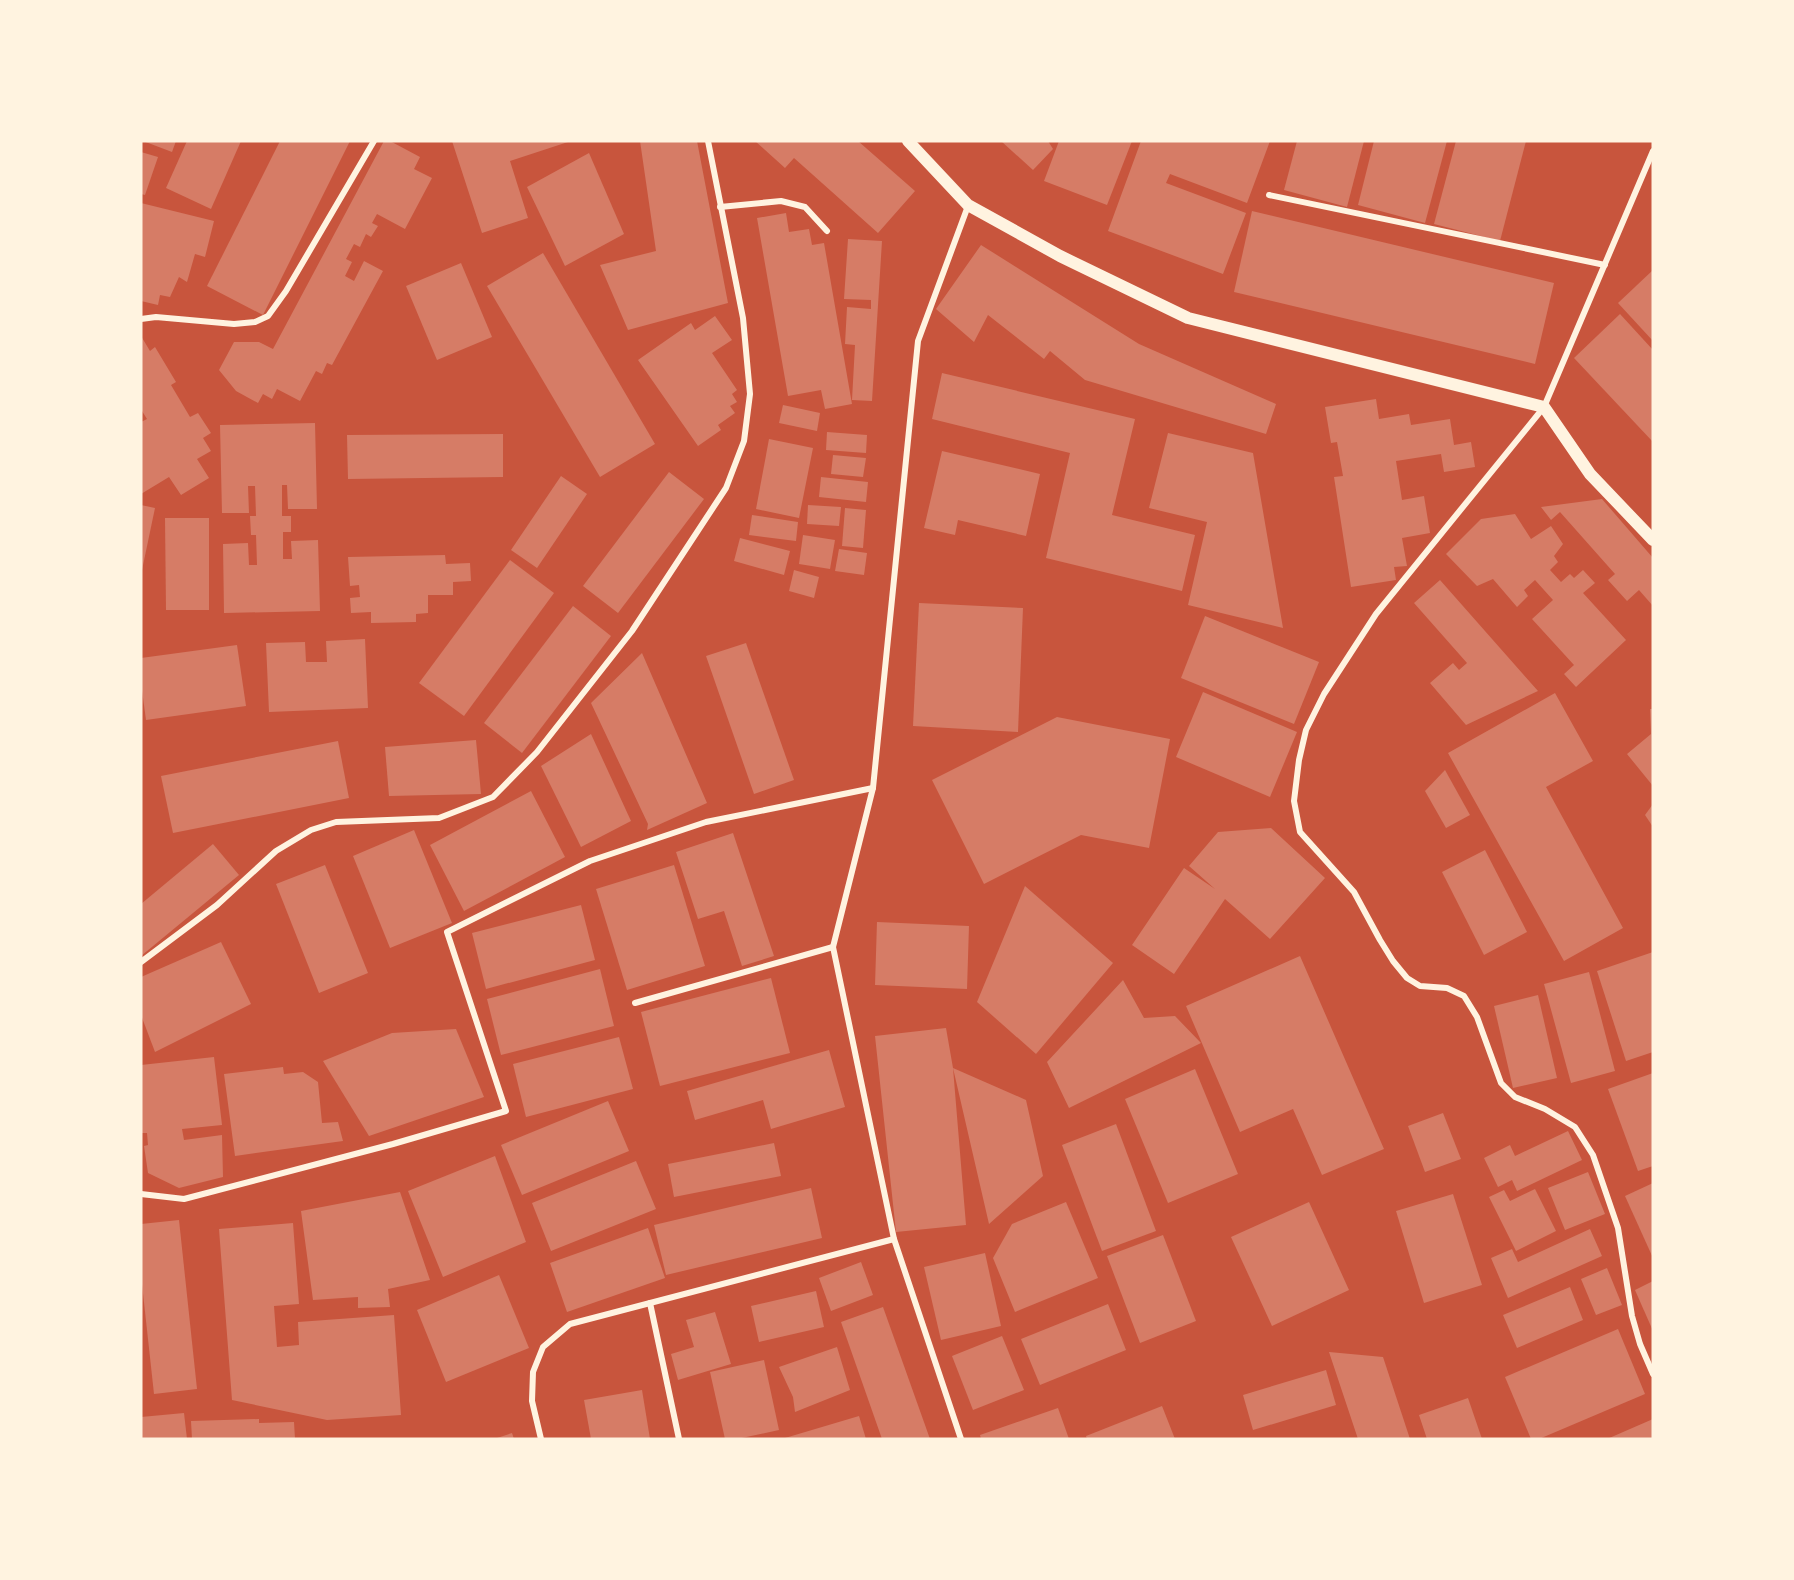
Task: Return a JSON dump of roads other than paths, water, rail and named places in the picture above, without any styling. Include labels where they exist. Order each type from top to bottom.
[{"type":"main road","points":[[908,141],[968,205],[1060,256],[1188,318],[1545,407],[1590,474],[1653,540]]},
{"type":"street","points":[[141,319],[156,317],[234,324],[255,322],[268,316],[286,291],[374,141]]},
{"type":"street","points":[[141,962],[217,905],[276,851],[311,830],[336,822],[439,818],[493,796],[537,752],[632,631],[726,488],[744,441],[750,393],[743,318],[708,141]]},
{"type":"street","points":[[1653,151],[1545,407],[1376,614],[1324,694],[1306,730],[1299,760],[1294,801],[1300,832],[1354,892],[1380,940],[1407,978],[1420,986],[1447,988],[1464,996],[1477,1017],[1501,1083],[1507,1091],[1515,1097],[1545,1109],[1575,1127],[1593,1155],[1618,1228],[1632,1316],[1640,1344],[1653,1374]]},
{"type":"street","points":[[1269,195],[1605,265]]},
{"type":"street","points":[[720,207],[781,201],[805,207],[827,231]]},
{"type":"street","points":[[961,1439],[894,1239],[833,947],[873,788],[918,341],[968,205]]},
{"type":"street","points":[[141,1194],[184,1198],[393,1144],[506,1111],[447,932],[590,861],[706,822],[873,788]]},
{"type":"street","points":[[635,1003],[833,947]]},
{"type":"street","points":[[541,1439],[532,1401],[533,1372],[543,1347],[570,1324],[894,1239]]},
{"type":"street","points":[[650,1303],[679,1439]]}]
